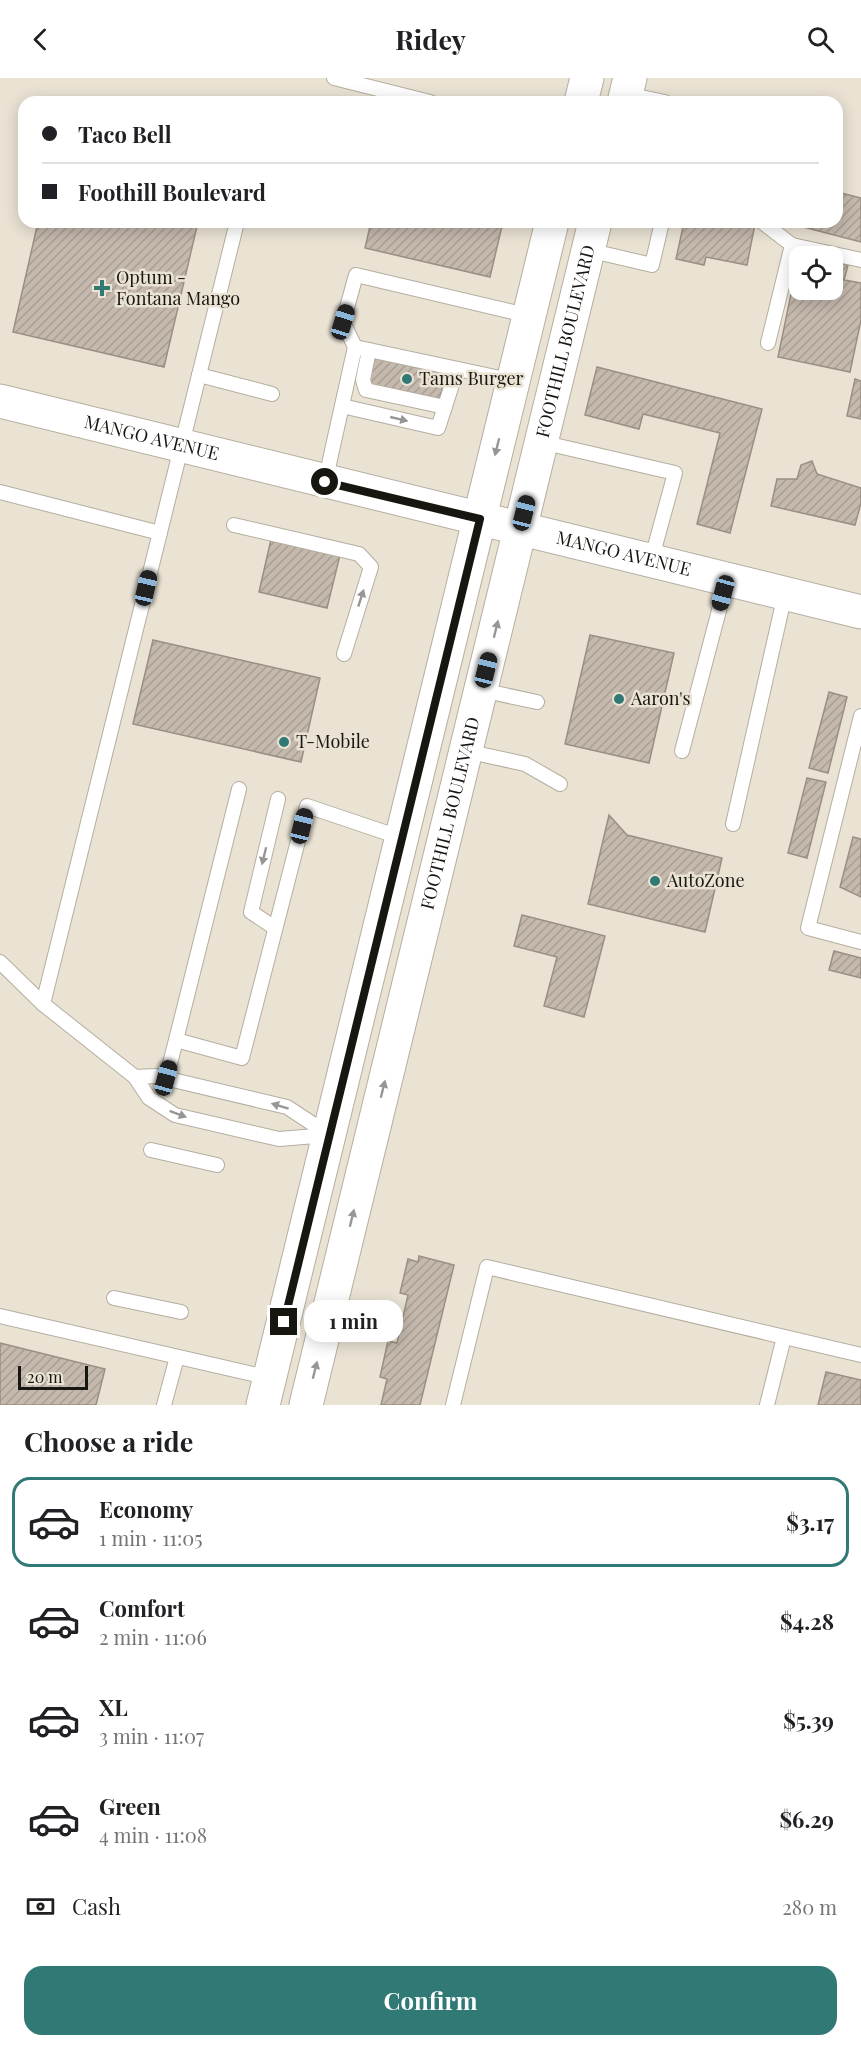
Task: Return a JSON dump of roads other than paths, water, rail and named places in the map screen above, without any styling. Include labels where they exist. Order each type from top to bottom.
[{"type":"main road","points":[[582,96],[587,78]]},
{"type":"main road","points":[[267,1391],[551,228]]},
{"type":"main road","name":"FOOTHILL BOULEVARD","points":[[306,1405],[592,236]]},
{"type":"main road","name":"MANGO AVENUE","points":[[0,401],[861,612]]},
{"type":"main road","points":[[330,1135],[369,1145]]},
{"type":"lane","points":[[334,78],[406,96]]},
{"type":"lane","points":[[627,91],[644,96]]},
{"type":"lane","points":[[43,1004],[236,228]]},
{"type":"lane","points":[[592,236],[652,265],[661,228]]},
{"type":"lane","points":[[770,228],[792,245],[861,261]]},
{"type":"lane","points":[[768,343],[792,245]]},
{"type":"lane","points":[[325,482],[355,347],[343,322],[356,275],[530,316]]},
{"type":"lane","points":[[355,347],[514,381]]},
{"type":"lane","points":[[369,351],[363,380],[366,390],[445,407]]},
{"type":"lane","points":[[342,406],[438,428],[457,369]]},
{"type":"lane","points":[[199,375],[272,394]]},
{"type":"lane","points":[[541,442],[675,473],[651,561]]},
{"type":"lane","points":[[0,492],[160,533]]},
{"type":"lane","points":[[234,525],[359,554],[371,567],[344,654]]},
{"type":"lane","points":[[682,751],[727,580]]},
{"type":"lane","points":[[733,824],[785,594]]},
{"type":"lane","points":[[481,690],[537,702]]},
{"type":"lane","points":[[861,716],[808,928],[861,942]]},
{"type":"lane","points":[[466,752],[525,764],[560,784]]},
{"type":"lane","points":[[166,1078],[239,789]]},
{"type":"lane","points":[[275,928],[251,912],[278,799]]},
{"type":"lane","points":[[176,1040],[242,1058],[307,806],[402,838]]},
{"type":"lane","points":[[0,962],[43,1004],[135,1077],[149,1098],[175,1115],[279,1139],[330,1135]]},
{"type":"lane","points":[[135,1077],[166,1078],[287,1107],[330,1135]]},
{"type":"lane","points":[[151,1150],[217,1166]]},
{"type":"lane","points":[[453,1405],[487,1267],[861,1355]]},
{"type":"lane","points":[[114,1298],[181,1312]]},
{"type":"lane","points":[[0,1316],[177,1357],[267,1391]]},
{"type":"lane","points":[[767,1405],[784,1337]]},
{"type":"lane","points":[[164,1405],[177,1357]]},
{"type":"place","name":"Optum - Fontana Mango","points":[[102,288]]},
{"type":"place","name":"Tams Burger","points":[[407,379]]},
{"type":"place","name":"Aaron's","points":[[619,699]]},
{"type":"place","name":"T-Mobile","points":[[284,742]]},
{"type":"place","name":"AutoZone","points":[[655,881]]}]
